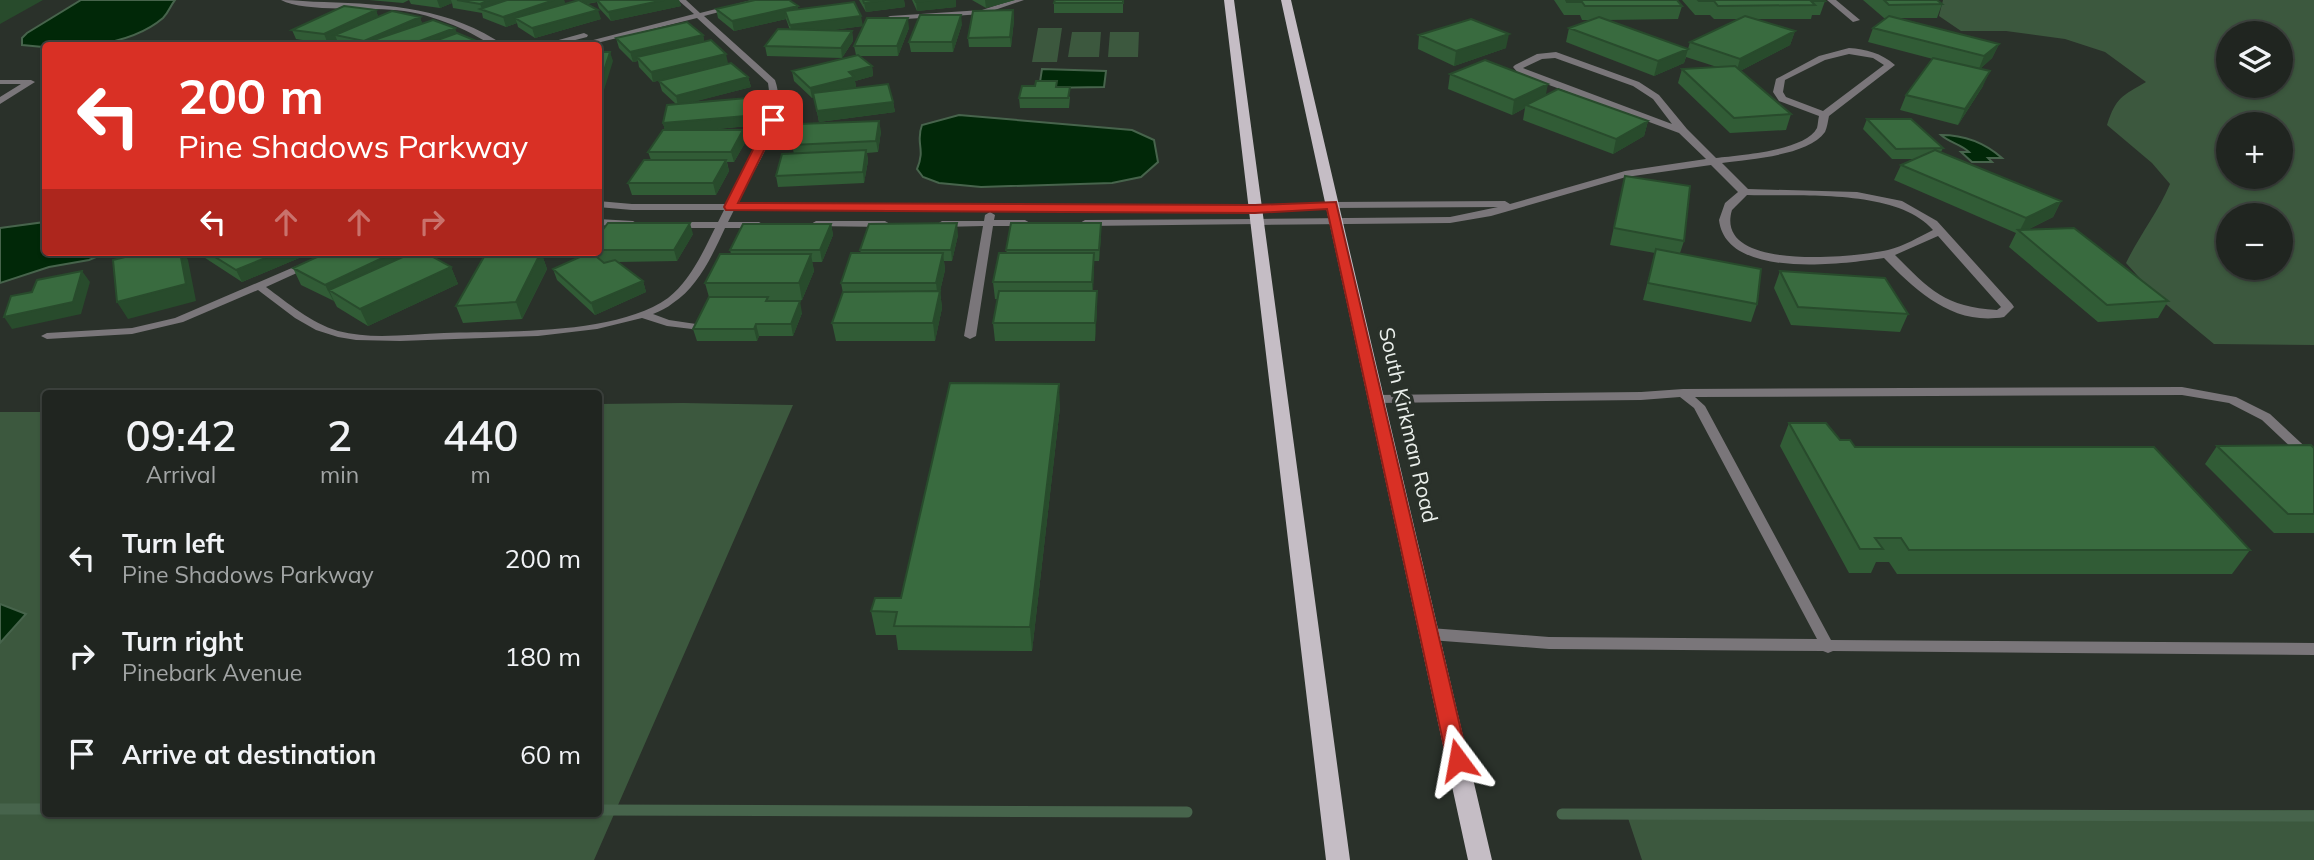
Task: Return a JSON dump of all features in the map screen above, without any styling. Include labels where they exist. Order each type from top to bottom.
[{"type":"main road","points":[[1229,0],[1338,860]]},
{"type":"main road","name":"South Kirkman Road","points":[[1286,0],[1480,860]]},
{"type":"street","points":[[1831,0],[1856,20]]},
{"type":"street","points":[[1256,216],[1337,223],[1450,220],[1487,214],[1625,174],[1772,153],[1806,143],[1821,130],[1824,115],[1862,89],[1890,65],[1877,54],[1853,50],[1826,55],[1782,79],[1778,92],[1782,99],[1824,115]]},
{"type":"street","points":[[1684,131],[1522,72],[1518,67],[1540,56],[1556,55],[1636,83],[1656,97],[1684,131],[1745,192]]},
{"type":"street","points":[[1886,253],[1920,287],[1953,310],[1971,314],[2000,314],[2008,307],[1933,223],[1898,203],[1857,195],[1745,192],[1732,201],[1725,211],[1725,228],[1734,242],[1744,251],[1777,259],[1831,259],[1886,253],[1910,246],[1940,231]]},
{"type":"street","points":[[1256,216],[1332,205],[1520,205]]},
{"type":"lane","points":[[285,0],[384,5],[429,12],[460,22],[494,42]]},
{"type":"lane","points":[[260,287],[304,320],[340,334],[396,338],[547,333],[645,315],[671,301],[689,285],[730,207],[773,120],[776,96],[772,82],[682,0]]},
{"type":"lane","points":[[557,42],[727,0]]},
{"type":"lane","points":[[589,42],[761,0]]},
{"type":"lane","points":[[890,18],[983,12],[1020,0]]},
{"type":"lane","points":[[0,82],[31,82],[0,101]]},
{"type":"lane","points":[[602,204],[632,207],[991,210],[1256,216]]},
{"type":"lane","points":[[970,336],[991,210]]},
{"type":"lane","points":[[1068,223],[1256,216]]},
{"type":"lane","points":[[602,222],[647,224]]},
{"type":"lane","points":[[935,224],[1041,223]]},
{"type":"lane","points":[[801,224],[895,224]]},
{"type":"lane","points":[[659,225],[774,225]]},
{"type":"lane","points":[[47,336],[132,331],[168,323],[329,256]]},
{"type":"lane","points":[[645,315],[667,323],[692,326]]},
{"type":"lane","points":[[1377,399],[1641,396],[1683,393],[2182,391],[2232,400],[2266,417],[2314,462]]},
{"type":"lane","points":[[1683,393],[1699,406],[1828,647]]},
{"type":"lane","points":[[1430,634],[1549,643],[2314,649]]},
{"type":"shaded area","points":[[81,0],[175,0],[167,14],[149,28],[114,41],[42,42],[42,46],[22,45],[22,38]]},
{"type":"shaded area","points":[[1943,0],[2314,0],[2314,345],[2214,344],[2156,296],[2126,263],[2170,184],[2152,163],[2107,125],[2121,98],[2146,82],[2105,52],[2065,39],[2006,31],[1961,31],[1939,16]]},
{"type":"shaded area","points":[[1038,28],[1062,28],[1057,62],[1032,62]]},
{"type":"shaded area","points":[[1072,32],[1101,32],[1099,57],[1068,57]]},
{"type":"shaded area","points":[[1110,32],[1139,32],[1138,57],[1108,57]]},
{"type":"shaded area","points":[[1042,69],[1106,71],[1104,87],[1039,88]]},
{"type":"shaded area","points":[[959,115],[1132,130],[1154,140],[1158,162],[1141,177],[1112,183],[981,187],[939,183],[923,177],[917,169],[921,156],[922,125]]},
{"type":"shaded area","points":[[1941,135],[1973,141],[2002,158],[1988,158],[1992,162],[1972,162],[1961,152],[1969,152]]},
{"type":"shaded area","points":[[42,222],[42,256],[98,256],[49,267],[0,283],[0,228]]},
{"type":"shaded area","points":[[602,404],[793,405],[594,860],[0,860],[0,412],[42,412],[42,817],[602,817]]},
{"type":"shaded area","points":[[0,604],[26,614],[0,643]]},
{"type":"shaded area","points":[[2314,810],[2314,860],[1642,860],[1626,812]]},
{"type":"building","points":[[457,0],[489,0],[480,4]]},
{"type":"building","points":[[507,0],[554,0],[503,17],[480,9]]},
{"type":"building","points":[[579,0],[598,10],[532,28],[515,18]]},
{"type":"building","points":[[597,0],[664,0],[608,12]]},
{"type":"building","points":[[755,0],[789,0],[798,6],[732,21],[716,9]]},
{"type":"building","points":[[863,0],[885,0],[864,3]]},
{"type":"building","points":[[1055,0],[1123,0],[1123,3],[1054,3]]},
{"type":"building","points":[[1566,0],[1677,0],[1682,6],[1585,6],[1582,2]]},
{"type":"building","points":[[1698,0],[1825,1],[1811,1],[1815,5],[1718,6],[1714,1]]},
{"type":"building","points":[[1884,0],[1937,0],[1942,4],[1889,5]]},
{"type":"building","points":[[854,2],[861,16],[790,25],[785,11]]},
{"type":"building","points":[[344,6],[376,10],[324,34],[292,30]]},
{"type":"building","points":[[1013,10],[1010,37],[968,38],[973,11]]},
{"type":"building","points":[[392,11],[420,17],[364,41],[335,35]]},
{"type":"building","points":[[920,15],[961,15],[952,42],[909,42]]},
{"type":"building","points":[[1745,16],[1795,31],[1740,59],[1690,42]]},
{"type":"building","points":[[1889,16],[1999,44],[1984,56],[1873,28]]},
{"type":"building","points":[[1599,17],[1688,49],[1658,61],[1569,28]]},
{"type":"building","points":[[867,18],[908,18],[897,46],[854,46]]},
{"type":"building","points":[[1471,19],[1509,34],[1456,51],[1419,35]]},
{"type":"building","points":[[433,20],[455,28],[417,42],[368,42]]},
{"type":"building","points":[[687,22],[703,35],[630,52],[616,38]]},
{"type":"building","points":[[778,29],[852,31],[841,48],[765,46]]},
{"type":"building","points":[[457,33],[479,42],[432,42]]},
{"type":"building","points":[[711,40],[726,54],[651,72],[637,57]]},
{"type":"building","points":[[602,52],[610,52],[602,77]]},
{"type":"building","points":[[858,55],[872,66],[849,72],[854,77],[810,88],[792,71]]},
{"type":"building","points":[[1933,58],[1990,71],[1965,109],[1906,95]]},
{"type":"building","points":[[1485,60],[1548,84],[1514,100],[1450,74]]},
{"type":"building","points":[[731,63],[748,77],[676,96],[659,81]]},
{"type":"building","points":[[1735,66],[1791,114],[1734,118],[1682,69]]},
{"type":"building","points":[[1036,81],[1057,81],[1056,87],[1070,87],[1068,98],[1019,98],[1022,86],[1035,86]]},
{"type":"building","points":[[888,84],[893,102],[817,111],[813,93]]},
{"type":"building","points":[[1558,89],[1648,121],[1616,139],[1526,105]]},
{"type":"building","points":[[747,98],[746,116],[663,123],[667,105]]},
{"type":"building","points":[[1867,119],[1911,119],[1943,148],[1896,149]]},
{"type":"building","points":[[879,121],[876,141],[792,145],[798,124]]},
{"type":"building","points":[[663,130],[743,130],[731,152],[648,152]]},
{"type":"building","points":[[866,150],[863,172],[776,176],[782,154]]},
{"type":"building","points":[[1935,150],[2061,201],[2026,218],[1901,165]]},
{"type":"building","points":[[644,160],[726,160],[713,183],[628,183]]},
{"type":"building","points":[[1625,176],[1690,186],[1684,241],[1614,228]]},
{"type":"building","points":[[608,223],[690,223],[674,250],[602,250],[602,231]]},
{"type":"building","points":[[957,223],[951,250],[860,250],[869,224]]},
{"type":"building","points":[[1011,223],[1101,223],[1099,250],[1006,250]]},
{"type":"building","points":[[743,224],[831,224],[820,250],[730,250]]},
{"type":"building","points":[[2074,228],[2168,301],[2107,305],[2018,230]]},
{"type":"building","points":[[1656,249],[1761,269],[1757,304],[1648,283]]},
{"type":"building","points":[[851,253],[943,253],[936,283],[841,283]]},
{"type":"building","points":[[999,253],[1094,253],[1092,282],[993,282]]},
{"type":"building","points":[[720,254],[811,254],[799,283],[705,283]]},
{"type":"building","points":[[129,256],[181,256],[186,284],[117,302],[113,260]]},
{"type":"building","points":[[213,256],[270,256],[236,270]]},
{"type":"building","points":[[319,256],[387,256],[325,285],[293,268]]},
{"type":"building","points":[[405,256],[431,256],[451,267],[360,309],[329,290]]},
{"type":"building","points":[[484,256],[539,256],[516,302],[456,306]]},
{"type":"building","points":[[582,256],[596,256],[604,263],[615,260],[643,281],[591,303],[553,269]]},
{"type":"building","points":[[82,271],[73,302],[4,317],[11,296],[32,292],[37,280]]},
{"type":"building","points":[[1780,271],[1885,278],[1908,314],[1798,307]]},
{"type":"building","points":[[940,291],[933,323],[832,323],[843,292]]},
{"type":"building","points":[[999,291],[1097,291],[1095,323],[993,323]]},
{"type":"building","points":[[709,297],[768,297],[766,301],[800,301],[791,324],[756,324],[754,329],[693,329]]},
{"type":"building","points":[[950,383],[1059,384],[1030,627],[894,626],[897,612],[871,611],[875,598],[901,598]]},
{"type":"building","points":[[1789,423],[1826,423],[1840,440],[1850,440],[1855,447],[2154,447],[2250,550],[1909,550],[1901,538],[1875,538],[1883,549],[1860,549]]},
{"type":"building","points":[[2311,445],[2314,448],[2314,514],[2288,514],[2217,446]]},
{"type":"waterway","points":[[0,809],[42,809]]},
{"type":"waterway","points":[[602,810],[1187,812]]},
{"type":"waterway","points":[[1562,814],[2314,816]]},
{"type":"route","points":[[773,120],[730,207],[991,210],[1255,209],[1332,205],[1458,760]]}]
